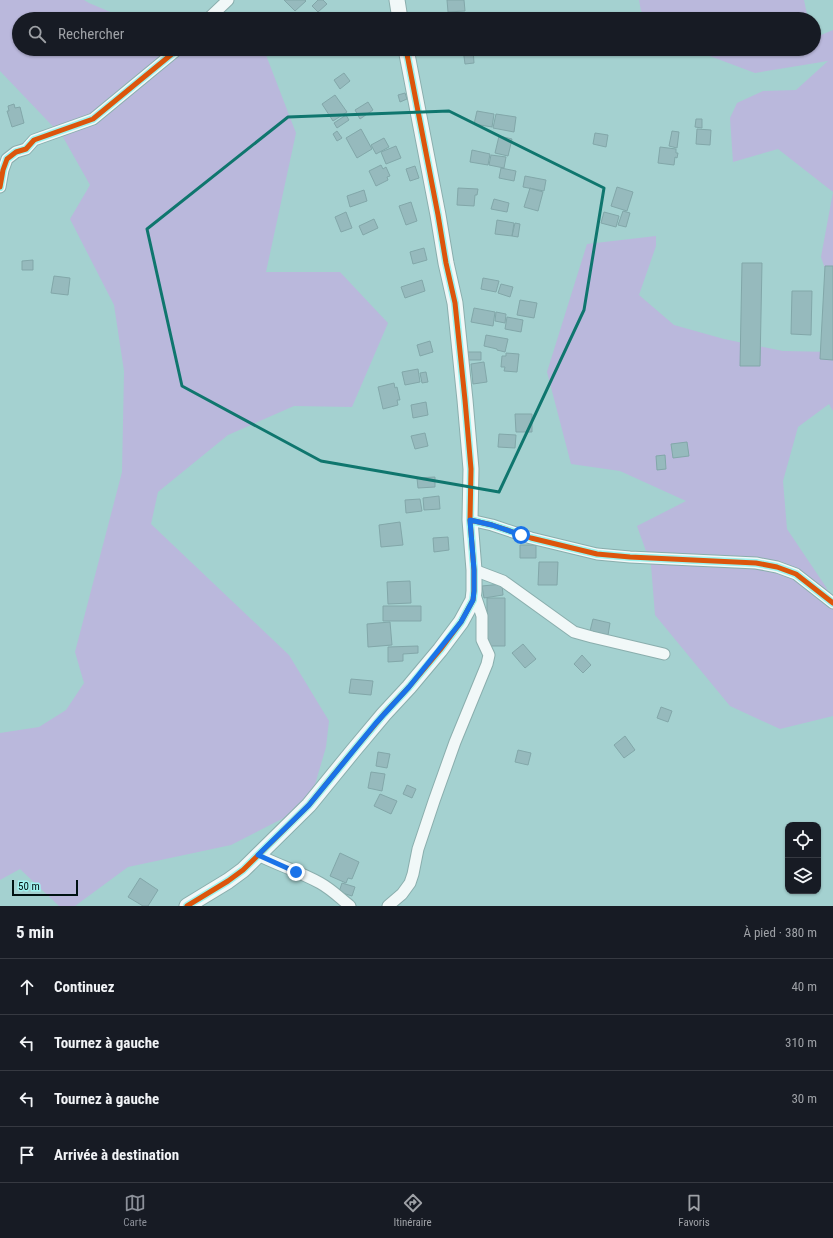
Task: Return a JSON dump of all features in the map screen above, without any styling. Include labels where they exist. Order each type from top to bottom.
[{"type":"street","points":[[215,12],[228,0]]},
{"type":"street","points":[[396,0],[399,12]]},
{"type":"street","points":[[0,187],[2,170],[8,158],[16,152],[26,149],[34,140],[93,119],[170,56]]},
{"type":"street","points":[[188,906],[228,881],[242,870],[309,805],[362,740],[435,656],[461,622],[473,600],[474,570],[470,520],[471,469],[455,304],[407,56]]},
{"type":"street","points":[[470,520],[492,525],[531,538],[604,555],[630,558],[756,563],[778,567],[796,574],[833,603]]},
{"type":"street","points":[[474,570],[503,581],[574,632],[664,654]]},
{"type":"street","points":[[388,906],[402,894],[410,883],[418,849],[434,801],[455,742],[487,664],[489,655],[482,640],[482,616],[474,591]]},
{"type":"street","points":[[258,855],[321,883],[350,906]]},
{"type":"highlighted area","points":[[449,111],[604,188],[584,310],[499,492],[321,461],[182,386],[147,229],[288,117]]},
{"type":"shaded area","points":[[0,0],[84,0],[110,12],[12,12],[12,56],[266,56],[296,133],[266,272],[340,272],[388,323],[352,407],[294,406],[228,435],[158,492],[151,524],[289,655],[329,721],[326,747],[309,805],[231,845],[128,867],[75,906],[59,906],[20,869],[0,880],[0,733],[39,727],[66,710],[84,683],[75,652],[122,472],[124,371],[114,305],[70,219],[90,185],[63,137],[0,71]]},
{"type":"shaded area","points":[[639,0],[804,0],[807,12],[642,12]]},
{"type":"shaded area","points":[[833,30],[833,192],[778,149],[733,162],[730,118],[737,103],[763,91],[796,90],[828,61],[755,73],[710,56],[821,56],[821,35]]},
{"type":"shaded area","points":[[833,192],[833,292],[821,257]]},
{"type":"shaded area","points":[[656,236],[656,246],[639,295],[674,325],[724,339],[783,351],[833,352],[833,411],[829,404],[798,427],[783,481],[787,529],[826,587],[833,604],[833,716],[780,729],[730,706],[655,615],[651,565],[637,526],[686,501],[620,471],[571,464],[547,372],[587,244]]},
{"type":"building","points":[[284,0],[305,0],[306,1],[295,11]]},
{"type":"building","points":[[318,0],[323,0],[327,4],[318,12],[312,6]]},
{"type":"building","points":[[447,0],[464,0],[465,11],[448,12]]},
{"type":"building","points":[[464,56],[474,56],[474,63],[465,64]]},
{"type":"building","points":[[344,73],[350,81],[340,89],[334,80]]},
{"type":"building","points":[[405,93],[407,99],[400,102],[398,95]]},
{"type":"building","points":[[335,95],[347,112],[333,121],[322,104]]},
{"type":"building","points":[[368,102],[373,110],[360,119],[355,110]]},
{"type":"building","points":[[14,104],[15,108],[20,107],[24,123],[12,127],[7,111],[9,111],[8,106]]},
{"type":"building","points":[[477,111],[494,114],[492,127],[474,124]]},
{"type":"building","points":[[496,114],[516,117],[514,132],[493,128]]},
{"type":"building","points":[[346,115],[349,120],[337,128],[334,123]]},
{"type":"building","points":[[696,119],[702,119],[702,128],[695,127]]},
{"type":"building","points":[[361,129],[372,149],[357,158],[346,138]]},
{"type":"building","points":[[697,129],[711,130],[710,145],[696,144]]},
{"type":"building","points":[[337,131],[342,138],[337,141],[333,134]]},
{"type":"building","points":[[672,131],[679,132],[677,148],[669,146]]},
{"type":"building","points":[[595,133],[608,135],[606,147],[593,144]]},
{"type":"building","points":[[499,136],[512,139],[508,156],[495,153]]},
{"type":"building","points":[[384,138],[389,147],[376,154],[371,145]]},
{"type":"building","points":[[396,146],[401,158],[386,164],[381,152]]},
{"type":"building","points":[[660,147],[676,149],[676,153],[678,153],[677,158],[675,157],[674,165],[658,163]]},
{"type":"building","points":[[472,150],[490,154],[488,165],[470,162]]},
{"type":"building","points":[[491,155],[506,157],[504,168],[489,165]]},
{"type":"building","points":[[381,165],[383,169],[386,167],[390,176],[387,177],[388,180],[376,186],[369,171]]},
{"type":"building","points":[[415,166],[419,178],[410,181],[406,169]]},
{"type":"building","points":[[501,168],[516,171],[514,181],[499,178]]},
{"type":"building","points":[[525,176],[546,180],[544,191],[523,187]]},
{"type":"building","points":[[617,187],[633,192],[627,211],[611,206]]},
{"type":"building","points":[[458,188],[478,189],[477,195],[475,195],[474,206],[457,205]]},
{"type":"building","points":[[530,188],[543,192],[538,211],[524,207]]},
{"type":"building","points":[[364,190],[367,201],[350,207],[347,196]]},
{"type":"building","points":[[494,199],[509,203],[507,212],[491,209]]},
{"type":"building","points":[[411,202],[417,221],[406,225],[399,206]]},
{"type":"building","points":[[623,211],[630,213],[626,227],[618,225]]},
{"type":"building","points":[[346,212],[352,228],[341,232],[335,217]]},
{"type":"building","points":[[604,212],[619,216],[616,227],[601,223]]},
{"type":"building","points":[[374,219],[378,228],[363,235],[359,226]]},
{"type":"building","points":[[497,220],[514,223],[512,236],[495,234]]},
{"type":"building","points":[[515,223],[520,224],[518,237],[512,236]]},
{"type":"building","points":[[424,248],[427,260],[413,264],[410,252]]},
{"type":"building","points":[[33,260],[33,270],[22,270],[22,261]]},
{"type":"building","points":[[742,263],[762,263],[760,366],[740,366]]},
{"type":"building","points":[[825,266],[833,266],[833,360],[820,359]]},
{"type":"building","points":[[54,276],[70,278],[68,295],[51,293]]},
{"type":"building","points":[[483,278],[499,281],[496,292],[481,289]]},
{"type":"building","points":[[422,280],[425,291],[405,298],[401,287]]},
{"type":"building","points":[[501,284],[513,287],[510,297],[498,293]]},
{"type":"building","points":[[792,291],[812,291],[811,335],[791,334]]},
{"type":"building","points":[[520,300],[537,303],[534,318],[517,315]]},
{"type":"building","points":[[474,308],[495,312],[493,326],[471,322]]},
{"type":"building","points":[[496,312],[506,314],[505,323],[495,321]]},
{"type":"building","points":[[507,317],[523,320],[521,332],[505,329]]},
{"type":"building","points":[[486,335],[508,339],[505,352],[484,346]]},
{"type":"building","points":[[430,341],[433,352],[420,356],[417,345]]},
{"type":"building","points":[[467,352],[481,352],[481,360],[467,360]]},
{"type":"building","points":[[506,353],[519,354],[517,372],[504,371],[505,367],[501,367],[502,356],[506,356]]},
{"type":"building","points":[[484,362],[487,382],[473,384],[471,364]]},
{"type":"building","points":[[418,369],[420,382],[405,385],[402,372]]},
{"type":"building","points":[[426,372],[428,382],[422,383],[420,373]]},
{"type":"building","points":[[394,383],[395,388],[397,387],[400,400],[397,400],[398,405],[383,409],[378,387]]},
{"type":"building","points":[[426,402],[428,415],[413,418],[411,405]]},
{"type":"building","points":[[515,414],[532,414],[532,432],[516,432]]},
{"type":"building","points":[[425,433],[428,446],[415,449],[411,436]]},
{"type":"building","points":[[499,434],[516,435],[515,448],[498,447]]},
{"type":"building","points":[[687,442],[689,456],[673,458],[671,444]]},
{"type":"building","points":[[665,455],[666,469],[657,470],[656,456]]},
{"type":"building","points":[[435,477],[435,487],[418,488],[417,478]]},
{"type":"building","points":[[439,496],[440,509],[424,510],[423,498]]},
{"type":"building","points":[[420,499],[422,511],[406,513],[405,500]]},
{"type":"building","points":[[400,522],[403,545],[381,547],[379,525]]},
{"type":"building","points":[[448,537],[449,550],[434,552],[433,538]]},
{"type":"building","points":[[520,545],[536,545],[536,558],[520,558]]},
{"type":"building","points":[[539,562],[558,562],[557,585],[538,585]]},
{"type":"building","points":[[410,581],[411,603],[388,604],[387,582]]},
{"type":"building","points":[[502,584],[503,595],[484,598],[482,586]]},
{"type":"building","points":[[487,598],[505,598],[505,646],[487,646]]},
{"type":"building","points":[[383,606],[421,606],[421,621],[383,621]]},
{"type":"building","points":[[593,619],[610,623],[608,635],[590,631]]},
{"type":"building","points":[[390,622],[392,645],[368,647],[367,624]]},
{"type":"building","points":[[523,644],[536,659],[525,668],[512,653]]},
{"type":"building","points":[[418,646],[418,653],[403,654],[403,661],[388,662],[388,647]]},
{"type":"building","points":[[582,655],[591,665],[583,673],[574,664]]},
{"type":"building","points":[[351,679],[373,681],[371,695],[349,693]]},
{"type":"building","points":[[661,707],[672,711],[668,722],[657,718]]},
{"type":"building","points":[[625,736],[635,750],[624,758],[614,745]]},
{"type":"building","points":[[518,750],[531,753],[528,765],[515,762]]},
{"type":"building","points":[[378,752],[390,754],[387,768],[376,766]]},
{"type":"building","points":[[371,772],[385,774],[382,791],[368,788]]},
{"type":"building","points":[[407,785],[416,789],[412,798],[403,794]]},
{"type":"building","points":[[380,794],[397,801],[391,814],[374,806]]},
{"type":"building","points":[[340,853],[359,862],[352,879],[348,878],[346,883],[330,876]]},
{"type":"building","points":[[140,878],[158,890],[148,906],[143,906],[128,897]]},
{"type":"building","points":[[342,883],[355,887],[352,896],[339,892]]},
{"type":"cycle path","points":[[0,187],[3,170],[7,159],[16,152],[26,149],[34,140],[93,119],[170,56]]},
{"type":"cycle path","points":[[187,906],[243,870],[309,805],[384,714],[440,650],[461,622],[473,600],[474,570],[470,520],[471,469],[455,303],[446,263],[407,56]]},
{"type":"cycle path","points":[[470,520],[492,525],[531,538],[597,554],[756,563],[777,567],[796,574],[833,603]]},
{"type":"route","points":[[296,872],[258,855],[309,805],[376,723],[440,650],[461,622],[473,600],[474,591],[470,520],[492,525],[521,535]]}]
